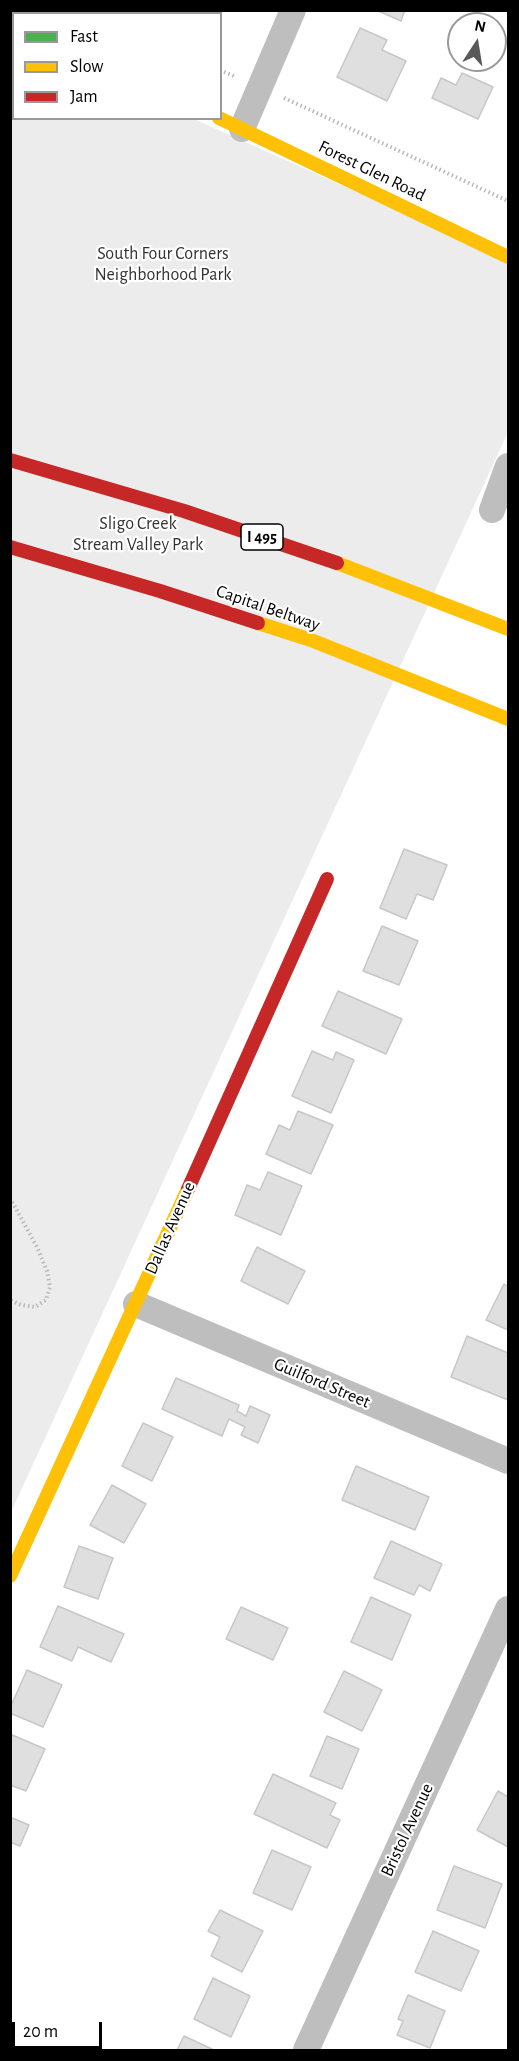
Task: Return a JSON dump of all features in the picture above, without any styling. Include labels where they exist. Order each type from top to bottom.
[{"type":"main road","name":"Forest Glen Road","points":[[230,124],[508,257]]},
{"type":"main road","name":"I 495","points":[[10,460],[184,511],[344,565],[508,629]]},
{"type":"main road","name":"Capital Beltway","points":[[10,547],[160,591],[311,640],[508,719]]},
{"type":"main road","name":"Dallas Avenue","points":[[10,1576],[136,1304],[327,879]]},
{"type":"street","points":[[230,124],[258,86],[293,10]]},
{"type":"street","points":[[492,510],[508,466]]},
{"type":"street","name":"Guilford Street","points":[[136,1304],[508,1461]]},
{"type":"street","name":"Bristol Avenue","points":[[306,2050],[508,1610]]},
{"type":"path","points":[[222,71],[508,201]]},
{"type":"path","points":[[10,1198],[37,1247],[47,1271],[50,1287],[46,1300],[35,1307],[21,1305],[10,1300]]},
{"type":"green space","points":[[12,112],[12,120],[196,120],[508,260],[508,432],[11,1512]]},
{"type":"building","points":[[376,10],[405,10],[401,21]]},
{"type":"building","points":[[360,28],[387,40],[382,50],[406,61],[387,101],[337,77]]},
{"type":"building","points":[[462,73],[493,87],[478,119],[432,98],[441,78],[456,85]]},
{"type":"building","points":[[404,849],[447,865],[433,900],[417,894],[406,919],[380,908]]},
{"type":"building","points":[[382,926],[418,941],[399,985],[363,971]]},
{"type":"building","points":[[338,991],[402,1019],[386,1054],[322,1026]]},
{"type":"building","points":[[312,1051],[333,1060],[336,1052],[354,1060],[331,1113],[292,1096]]},
{"type":"building","points":[[298,1111],[333,1125],[311,1174],[266,1154],[279,1125],[290,1130]]},
{"type":"building","points":[[268,1172],[302,1186],[281,1235],[235,1215],[247,1185],[260,1190]]},
{"type":"building","points":[[257,1247],[305,1271],[288,1304],[241,1281]]},
{"type":"building","points":[[504,1284],[508,1287],[508,1330],[486,1320]]},
{"type":"building","points":[[467,1336],[508,1353],[508,1400],[451,1377]]},
{"type":"building","points":[[176,1378],[239,1405],[237,1411],[246,1416],[250,1406],[270,1415],[258,1443],[241,1435],[245,1427],[229,1419],[222,1436],[162,1409]]},
{"type":"building","points":[[143,1423],[173,1437],[152,1481],[122,1466]]},
{"type":"building","points":[[356,1466],[429,1497],[415,1530],[342,1500]]},
{"type":"building","points":[[112,1485],[146,1504],[124,1543],[90,1525]]},
{"type":"building","points":[[391,1541],[442,1564],[430,1591],[419,1585],[414,1595],[374,1578]]},
{"type":"building","points":[[79,1546],[113,1558],[98,1599],[64,1587]]},
{"type":"building","points":[[371,1597],[411,1615],[392,1660],[351,1642]]},
{"type":"building","points":[[58,1606],[124,1634],[111,1662],[78,1647],[72,1661],[40,1647]]},
{"type":"building","points":[[241,1607],[288,1628],[273,1660],[226,1639]]},
{"type":"building","points":[[27,1670],[62,1685],[43,1727],[10,1713],[10,1708]]},
{"type":"building","points":[[344,1671],[382,1690],[362,1731],[324,1712]]},
{"type":"building","points":[[10,1734],[45,1749],[26,1791],[10,1785]]},
{"type":"building","points":[[327,1736],[359,1749],[342,1789],[310,1776]]},
{"type":"building","points":[[273,1774],[336,1803],[330,1815],[340,1820],[327,1848],[254,1814]]},
{"type":"building","points":[[498,1791],[508,1797],[508,1847],[477,1830]]},
{"type":"building","points":[[10,1817],[29,1825],[20,1846],[10,1842]]},
{"type":"building","points":[[272,1850],[311,1867],[292,1910],[253,1893]]},
{"type":"building","points":[[454,1866],[502,1884],[485,1928],[437,1910]]},
{"type":"building","points":[[220,1910],[263,1931],[242,1972],[211,1956],[220,1937],[208,1931]]},
{"type":"building","points":[[433,1931],[479,1951],[461,1991],[415,1972]]},
{"type":"building","points":[[213,1978],[250,1996],[231,2037],[194,2019]]},
{"type":"building","points":[[408,1995],[445,2011],[430,2048],[397,2035],[403,2021],[398,2019]]},
{"type":"building","points":[[184,2036],[214,2050],[177,2050]]},
{"type":"traffic: slow","points":[[222,119],[508,257]]},
{"type":"traffic: slow","points":[[337,563],[508,629]]},
{"type":"traffic: slow","points":[[258,623],[311,640],[508,719]]},
{"type":"traffic: slow","points":[[10,1576],[188,1189]]},
{"type":"traffic: jam","points":[[10,460],[184,511],[337,563]]},
{"type":"traffic: jam","points":[[10,547],[160,591],[258,623]]},
{"type":"traffic: jam","points":[[188,1189],[327,879]]},
{"type":"park label","name":"South Four Corners Neighborhood Park","points":[[163,264]]},
{"type":"park label","name":"Sligo Creek Stream Valley Park","points":[[138,534]]}]
